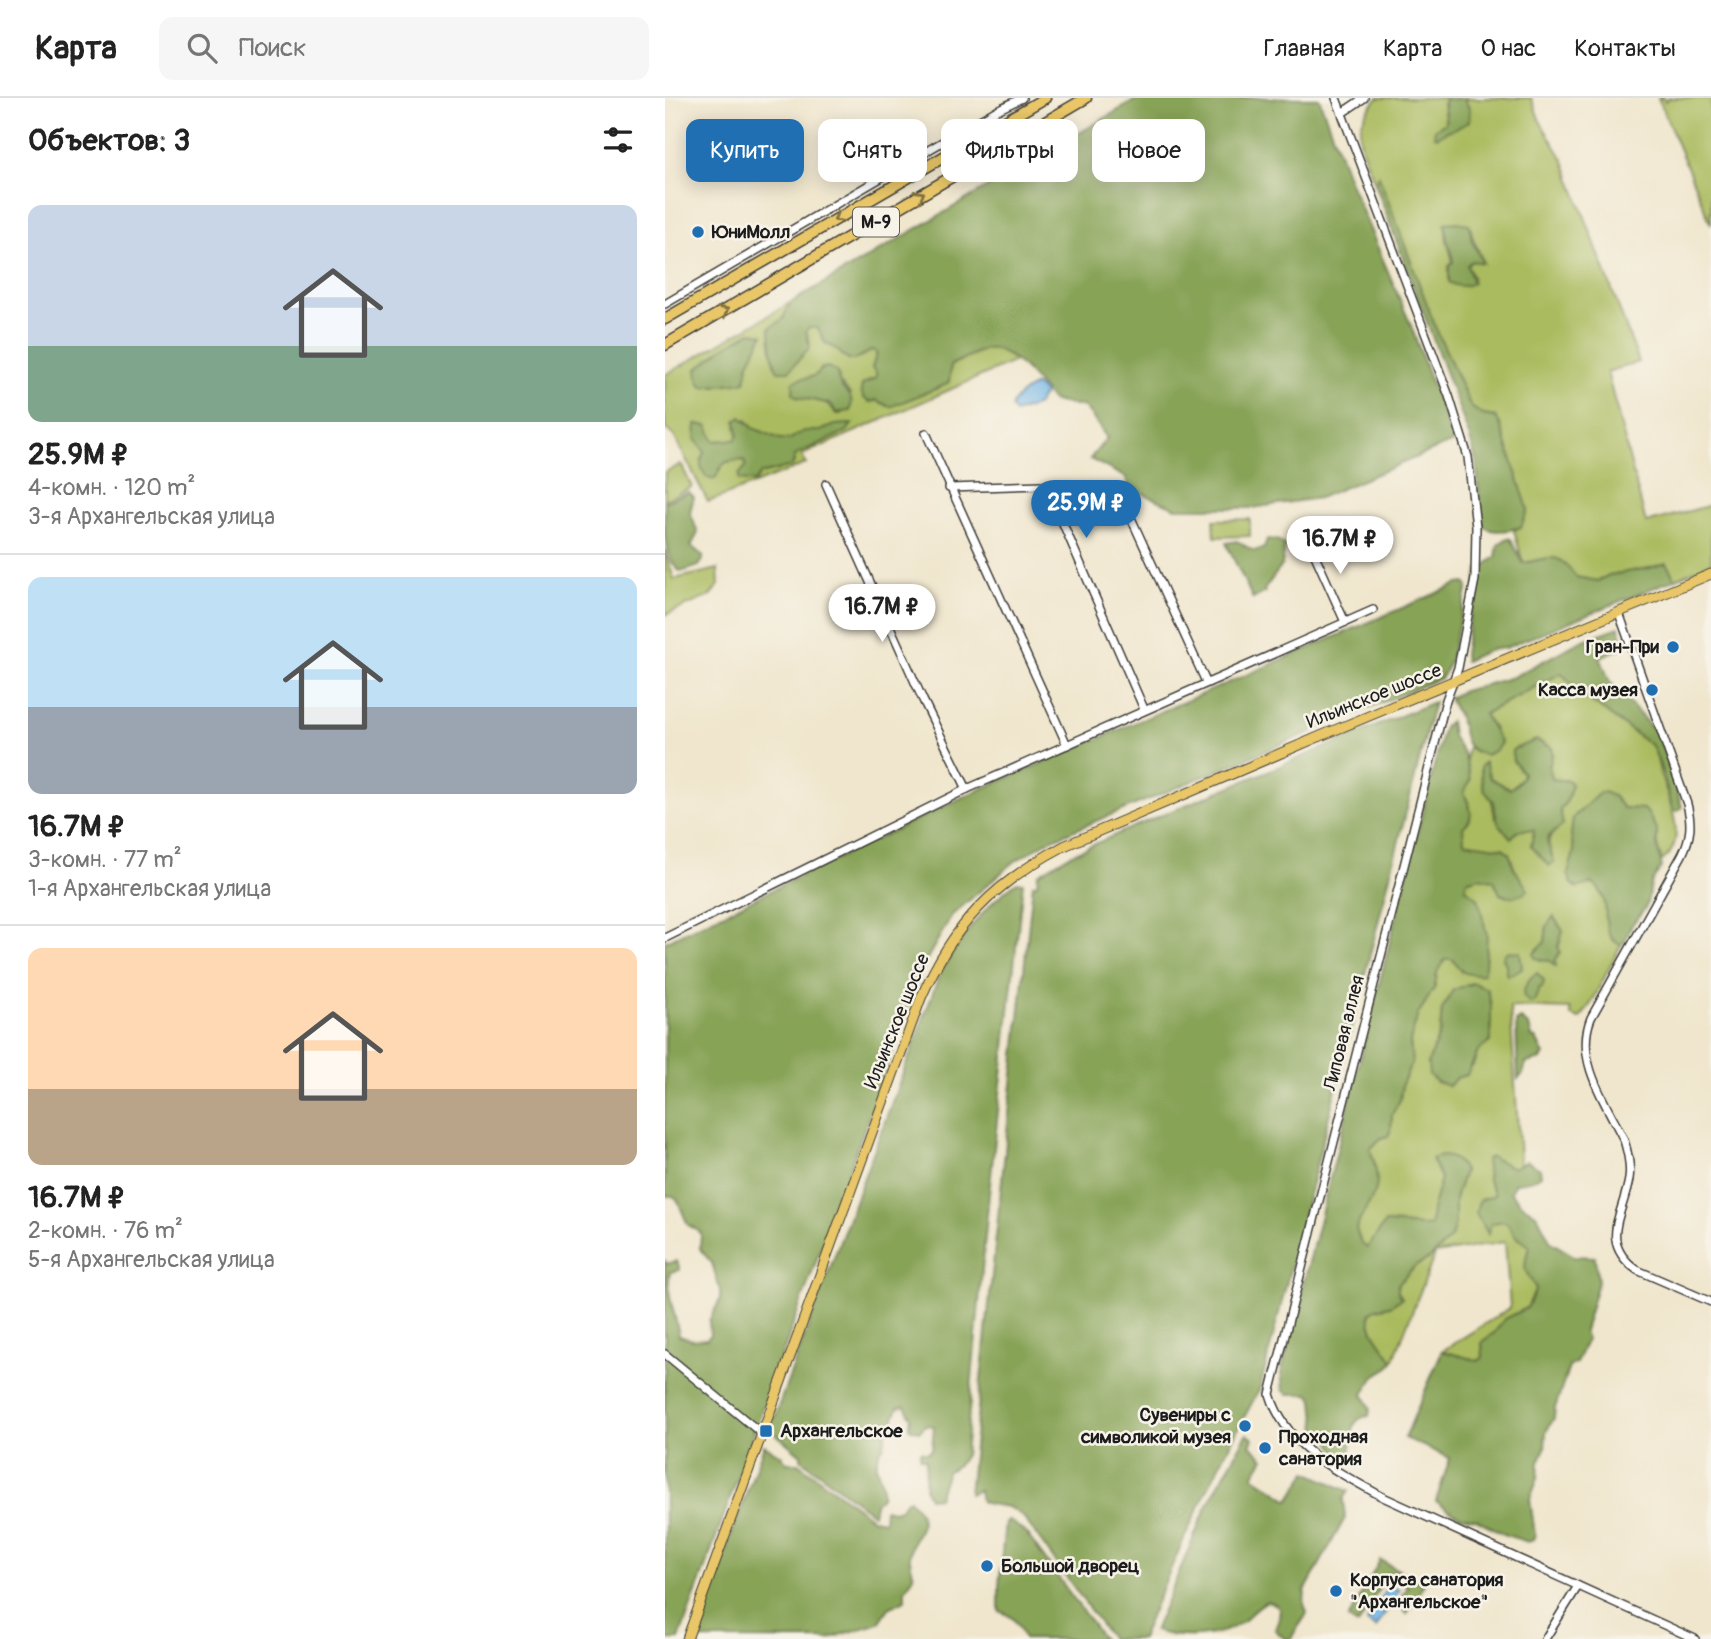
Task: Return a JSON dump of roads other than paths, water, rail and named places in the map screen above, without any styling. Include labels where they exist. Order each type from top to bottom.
[{"type":"highway","name":"М-9","points":[[665,319],[1045,98]]},
{"type":"highway","name":"М-9","points":[[665,345],[1086,98]]},
{"type":"main road","name":"Ильинское шоссе","points":[[687,1639],[921,998],[934,968],[965,922],[1005,883],[1031,863],[1065,846],[1711,574]]},
{"type":"street","points":[[665,304],[997,110],[1022,98]]},
{"type":"street","name":"Липовая аллея","points":[[1336,98],[1444,383],[1468,457],[1476,527],[1475,579],[1458,668],[1446,700],[1270,1394],[1278,1415],[1301,1446],[1329,1466],[1383,1497],[1579,1586]]},
{"type":"street","points":[[1342,113],[1364,98]]},
{"type":"street","points":[[926,433],[1067,745]]},
{"type":"street","points":[[826,484],[923,700],[967,789]]},
{"type":"street","points":[[949,488],[1047,487],[1145,709]]},
{"type":"street","points":[[1132,520],[1206,682]]},
{"type":"street","points":[[1308,542],[1345,622]]},
{"type":"street","points":[[665,938],[967,789],[1373,610]]},
{"type":"street","points":[[1619,613],[1687,804],[1691,824],[1690,840],[1591,1018],[1585,1031],[1587,1060],[1628,1154],[1629,1179],[1615,1236],[1618,1251],[1627,1263],[1637,1270],[1711,1302]]},
{"type":"street","points":[[665,1354],[761,1433]]},
{"type":"street","points":[[1545,1639],[1579,1586],[1695,1639]]},
{"type":"water","points":[[1036,385],[1045,394],[1038,405],[1015,413],[1011,407],[1015,400]]},
{"type":"water","points":[[1389,1584],[1399,1590],[1376,1628],[1367,1622]]},
{"type":"place","name":"ЮниМолл","points":[[698,232]]},
{"type":"place","name":"Гран-При","points":[[1673,647]]},
{"type":"place","name":"Касса музея","points":[[1652,690]]},
{"type":"place","name":"Сувениры с символикой музея","points":[[1245,1426]]},
{"type":"place","name":"Архангельское","points":[[766,1431]]},
{"type":"place","name":"Проходная санатория","points":[[1265,1448]]},
{"type":"place","name":"Большой дворец","points":[[987,1566]]},
{"type":"place","name":"Корпуса санатория \"Архангельское\"","points":[[1336,1591]]}]
